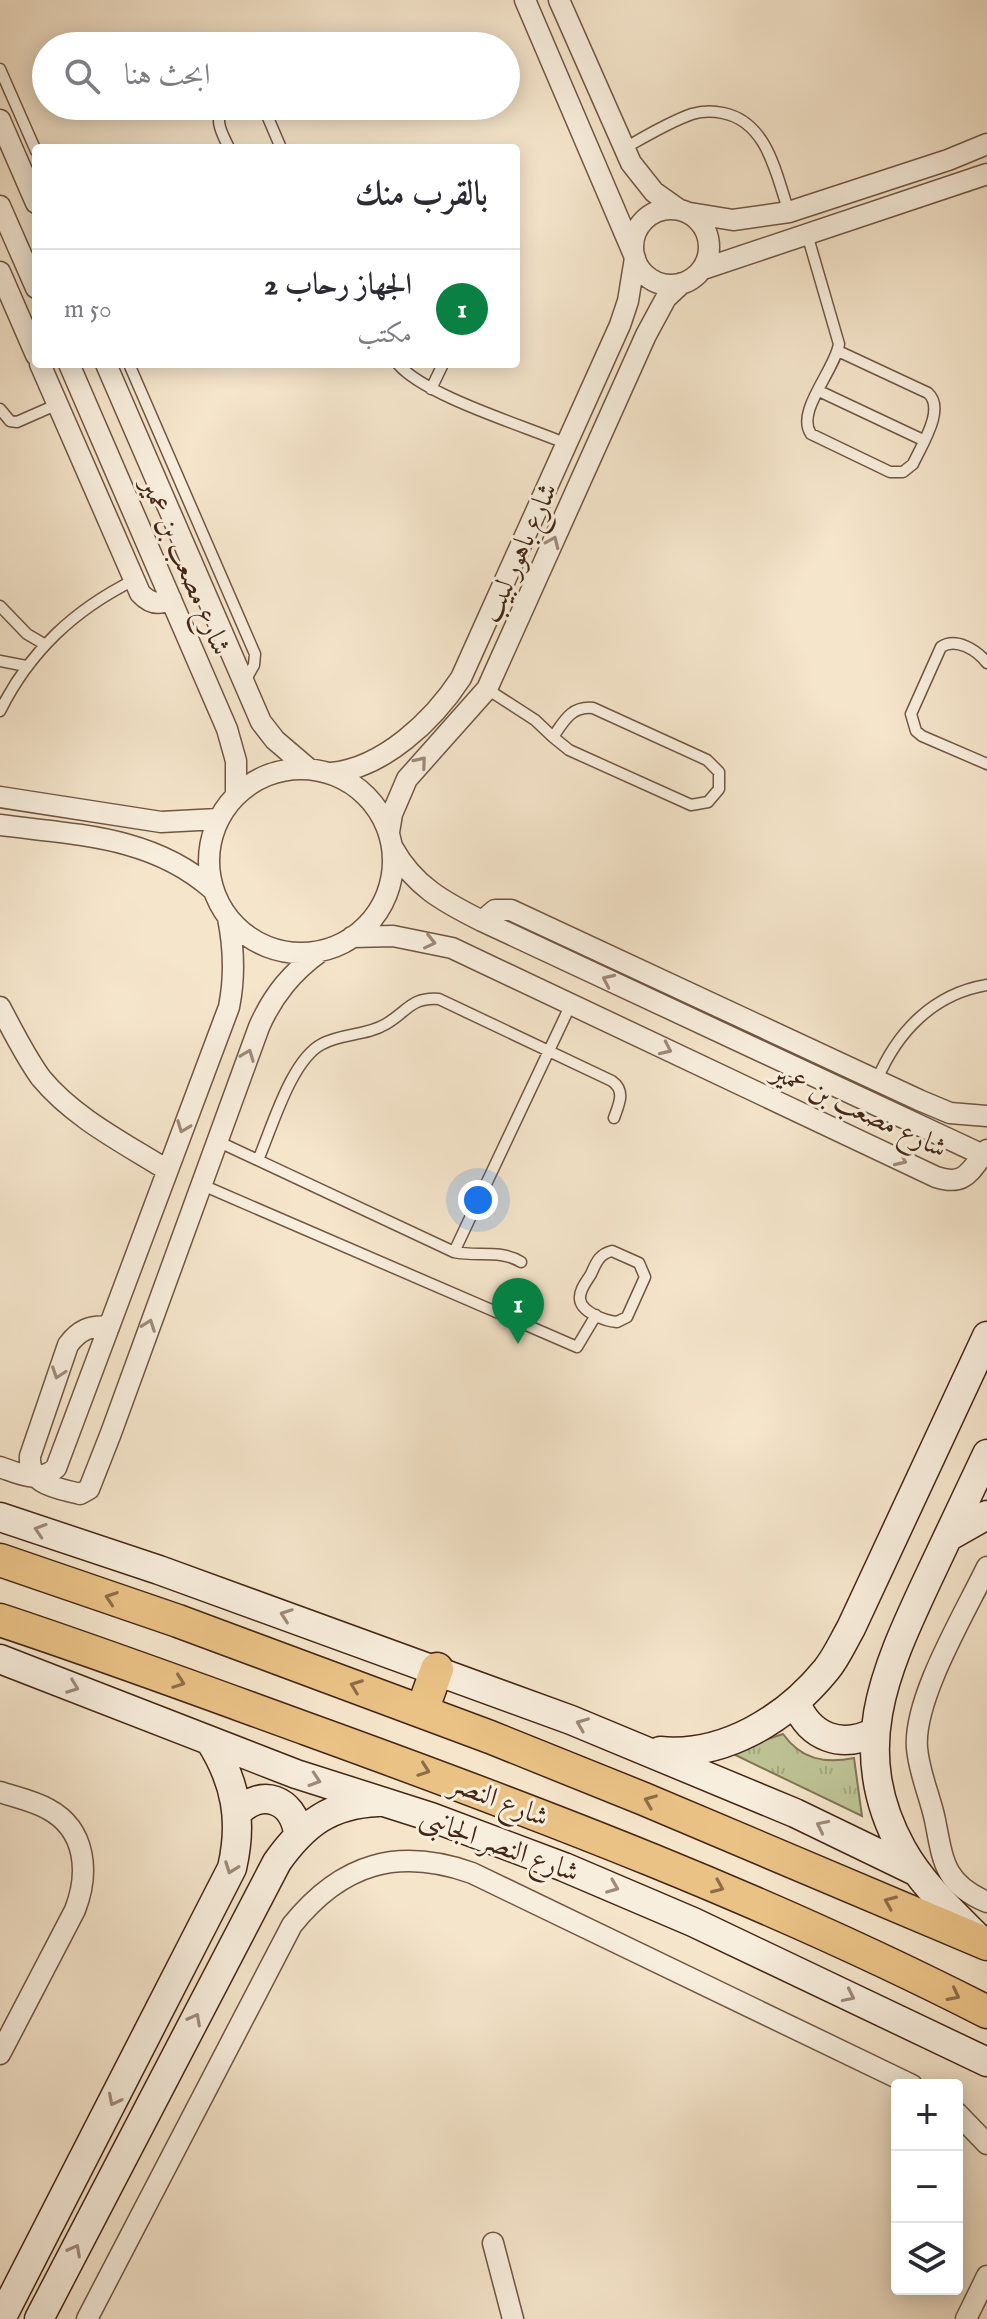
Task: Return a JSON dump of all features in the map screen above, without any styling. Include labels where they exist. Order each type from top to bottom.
[{"type":"main road","name":"شارع النصر","points":[[0,1560],[178,1621],[422,1711],[644,1799],[984,1943]]},
{"type":"main road","name":"شارع النصر","points":[[0,1620],[413,1766],[619,1846],[822,1933],[987,2012]]},
{"type":"main road","points":[[422,1711],[437,1669]]},
{"type":"street","points":[[525,0],[634,256],[648,277],[671,285],[682,283],[703,269],[987,174]]},
{"type":"street","points":[[559,0],[625,148],[643,180],[654,192],[700,221],[707,232],[710,244],[703,269]]},
{"type":"street","points":[[0,120],[32,194]]},
{"type":"street","points":[[634,256],[636,230],[643,220],[665,209],[733,220],[789,212],[948,160],[987,144]]},
{"type":"street","points":[[0,206],[32,279]]},
{"type":"street","name":"شارع باهور لبيب","points":[[331,773],[361,768],[389,752],[445,702],[461,678],[620,325],[628,301],[634,256]]},
{"type":"street","name":"شارع باهور لبيب","points":[[391,840],[399,795],[407,779],[487,689],[640,345],[666,298],[682,283]]},
{"type":"street","points":[[3,286],[32,347]]},
{"type":"street","points":[[42,368],[140,593],[147,601],[157,604],[171,599]]},
{"type":"street","name":"شارع مصعب بن عمير","points":[[71,368],[233,744],[236,795]]},
{"type":"street","name":"شارع مصعب بن عمير","points":[[108,368],[261,722],[275,740],[309,769]]},
{"type":"street","points":[[0,1467],[49,1486],[84,1493],[89,1489],[215,1140],[267,1009],[290,977],[321,951],[366,927],[385,899],[391,882],[391,840],[373,802],[347,780],[331,773],[309,769],[277,771],[248,785],[218,819],[209,846],[212,889],[228,918],[247,936],[286,952],[321,951]]},
{"type":"street","points":[[0,797],[161,822],[218,819]]},
{"type":"street","points":[[0,825],[137,845],[177,862],[212,889]]},
{"type":"street","name":"شارع مصعب بن عمير","points":[[352,937],[393,936],[452,948],[936,1177],[958,1179],[969,1174],[985,1153],[434,897],[410,875],[391,840]]},
{"type":"street","points":[[482,921],[495,910],[511,910],[950,1113],[987,1116]]},
{"type":"street","points":[[35,1478],[56,1468],[229,1007],[233,954],[228,918]]},
{"type":"street","points":[[0,1007],[28,1059],[62,1100],[167,1170]]},
{"type":"street","points":[[195,1097],[227,1108]]},
{"type":"street","points":[[136,1255],[169,1268]]},
{"type":"street","points":[[35,1478],[30,1456],[68,1345],[85,1329],[109,1327]]},
{"type":"street","points":[[646,1750],[677,1753],[720,1745],[760,1727],[796,1703],[828,1668],[851,1628],[987,1336]]},
{"type":"street","points":[[75,1421],[111,1433]]},
{"type":"street","points":[[984,1943],[917,1872],[903,1850],[886,1812],[877,1773],[875,1732],[887,1672],[987,1454]]},
{"type":"street","points":[[948,1537],[987,1515]]},
{"type":"street","points":[[0,1517],[437,1669],[646,1750],[795,1813],[917,1872]]},
{"type":"street","points":[[987,1567],[924,1698],[917,1741],[941,1859],[954,1881],[987,1902]]},
{"type":"street","name":"شارع النصر الجانبى","points":[[0,1659],[296,1774],[498,1842],[629,1894],[987,2062]]},
{"type":"street","points":[[796,1703],[810,1727],[835,1740],[863,1738],[875,1732]]},
{"type":"street","points":[[1,2319],[232,1868],[239,1831],[238,1812],[224,1763],[210,1741]]},
{"type":"street","points":[[0,1792],[49,1810],[67,1824],[79,1844],[85,1866],[83,1889],[75,1910],[0,2054]]},
{"type":"street","points":[[238,1812],[255,1800],[275,1801],[292,1813],[298,1833]]},
{"type":"street","points":[[39,2319],[277,1862],[298,1833],[328,1813],[362,1802],[382,1801]]},
{"type":"street","points":[[87,2319],[292,1925],[310,1902],[333,1884],[359,1870],[387,1862],[416,1860],[445,1863],[472,1873],[900,2079]]},
{"type":"street","points":[[963,2119],[987,2144]]},
{"type":"street","points":[[493,2243],[513,2319]]},
{"type":"street","points":[[966,2319],[987,2276]]},
{"type":"lane","points":[[0,69],[33,144]]},
{"type":"lane","points":[[625,148],[694,113],[713,111],[732,115],[748,124],[761,138],[789,212]]},
{"type":"lane","points":[[219,120],[227,144]]},
{"type":"lane","points":[[269,120],[279,144]]},
{"type":"lane","points":[[807,234],[838,337],[838,351],[805,423],[811,434],[884,469],[898,472],[909,469],[936,410],[932,396],[838,351]]},
{"type":"lane","points":[[131,368],[255,654],[254,665],[244,683]]},
{"type":"lane","points":[[402,368],[431,389],[567,444]]},
{"type":"lane","points":[[431,389],[441,368]]},
{"type":"lane","points":[[819,391],[923,440]]},
{"type":"lane","points":[[0,409],[10,421],[17,422],[58,404]]},
{"type":"lane","points":[[0,711],[26,666],[44,644],[84,608],[134,580]]},
{"type":"lane","points":[[0,606],[27,634],[44,644]]},
{"type":"lane","points":[[987,663],[958,643],[946,643],[937,652],[911,714],[916,731],[922,736],[987,764]]},
{"type":"lane","points":[[0,661],[26,666]]},
{"type":"lane","points":[[487,689],[535,720],[553,737],[569,750],[691,805],[708,802],[719,789],[719,772],[707,760],[593,708],[584,707],[568,715],[553,737]]},
{"type":"lane","points":[[877,1080],[898,1040],[925,1012],[959,992],[987,985]]},
{"type":"lane","points":[[258,1160],[296,1070],[307,1054],[323,1043],[366,1033],[387,1023],[415,1001],[439,999],[617,1085],[621,1095],[614,1118]]},
{"type":"lane","points":[[454,1252],[571,1004]]},
{"type":"lane","points":[[215,1140],[454,1252],[504,1254],[521,1262]]},
{"type":"lane","points":[[200,1184],[577,1347],[596,1315]]},
{"type":"lane","points":[[612,1251],[639,1263],[645,1277],[627,1317],[617,1322],[596,1315],[583,1307],[580,1299],[581,1291],[600,1256],[612,1251]]},
{"type":"green space","points":[[783,1734],[797,1749],[814,1758],[854,1758],[862,1816],[729,1752]]},
{"type":"place","name":"الجهاز رحاب 2","points":[[518,1344]]}]
